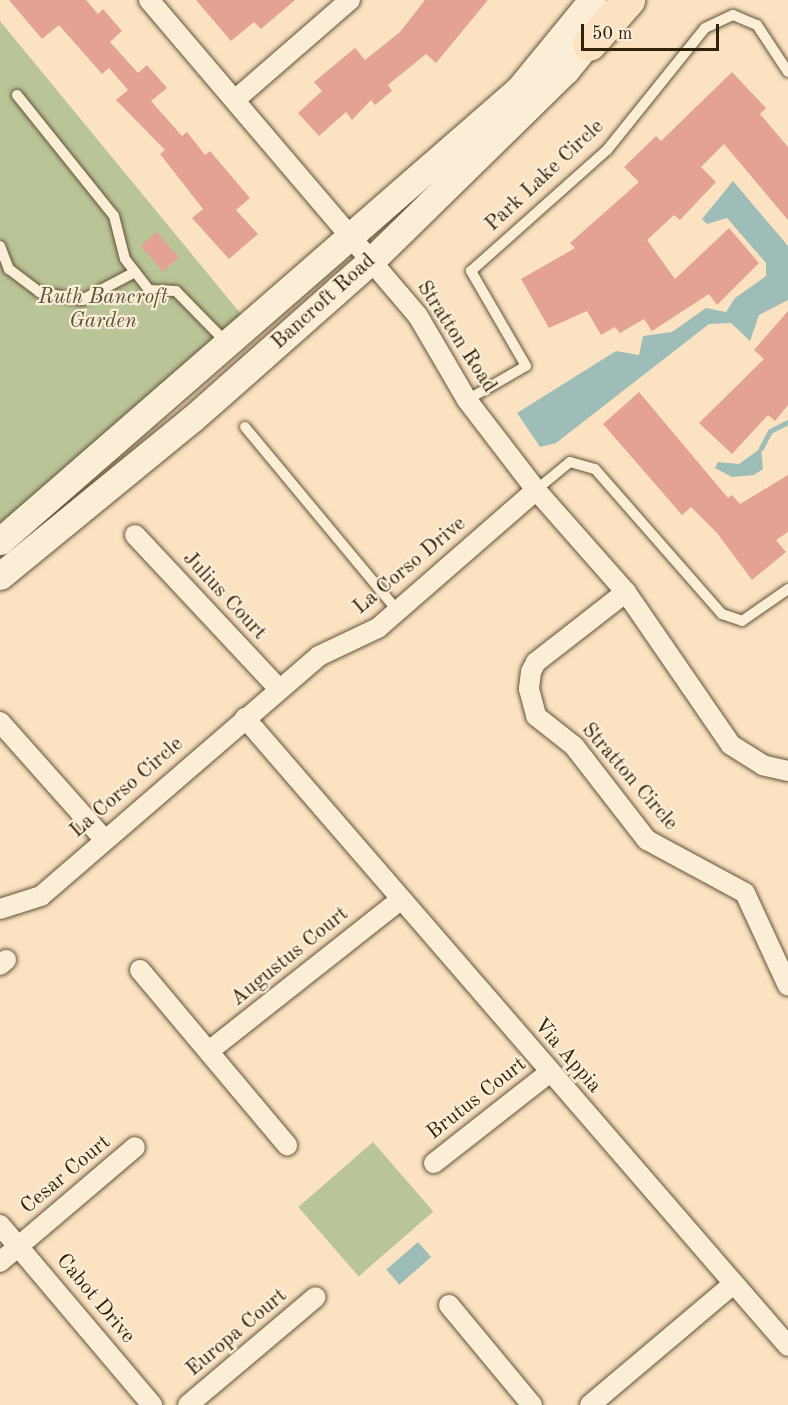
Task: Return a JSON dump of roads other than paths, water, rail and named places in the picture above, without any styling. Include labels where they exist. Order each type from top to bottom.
[{"type":"highway","points":[[589,44],[628,0]]},
{"type":"main road","name":"Bancroft Road","points":[[0,541],[519,89],[592,0]]},
{"type":"main road","name":"Bancroft Road","points":[[0,576],[192,419],[372,260],[589,44],[620,0]]},
{"type":"street","name":"Stratton Road","points":[[149,0],[236,99],[418,316],[467,399],[536,490],[626,592]]},
{"type":"street","points":[[236,99],[350,0]]},
{"type":"street","name":"La Corso Drive","points":[[279,689],[319,656],[378,628],[536,490]]},
{"type":"street","name":"Julius Court","points":[[135,535],[279,689]]},
{"type":"street","points":[[626,592],[731,745],[763,765],[788,771]]},
{"type":"street","name":"Stratton Circle","points":[[626,592],[536,662],[529,688],[531,704],[537,716],[601,776],[647,840],[745,893],[788,986]]},
{"type":"street","name":"La Corso Circle","points":[[0,909],[41,896],[279,689]]},
{"type":"street","name":"Via Appia","points":[[245,718],[731,1286],[788,1346]]},
{"type":"street","points":[[0,722],[104,840]]},
{"type":"street","name":"Augustus Court","points":[[209,1051],[400,900]]},
{"type":"street","points":[[140,970],[287,1145]]},
{"type":"street","name":"Brutus Court","points":[[434,1163],[549,1072]]},
{"type":"street","name":"Cesar Court","points":[[0,1262],[135,1148]]},
{"type":"street","name":"Cabot Drive","points":[[0,1225],[152,1405]]},
{"type":"street","points":[[590,1405],[731,1286]]},
{"type":"street","name":"Europa Court","points":[[188,1405],[316,1297]]},
{"type":"street","points":[[449,1305],[532,1405]]},
{"type":"lane","name":"Park Lake Circle","points":[[467,399],[526,366],[471,271],[607,150],[705,28],[733,15],[757,26],[788,72]]},
{"type":"lane","points":[[17,95],[114,216],[125,259],[149,290],[176,291],[228,344]]},
{"type":"lane","points":[[0,246],[9,269],[39,292],[82,300],[135,272]]},
{"type":"lane","points":[[245,428],[398,611]]},
{"type":"lane","points":[[536,490],[570,462],[595,469],[722,614],[742,621],[788,589]]},
{"type":"water","points":[[733,181],[788,246],[788,300],[759,315],[750,341],[731,323],[709,324],[556,443],[540,447],[517,413],[616,351],[639,355],[643,336],[672,332],[706,308],[726,312],[735,298],[766,276],[766,263],[727,218],[707,224],[702,219]]},
{"type":"water","points":[[761,448],[763,469],[754,475],[732,477],[715,468],[718,462],[739,464]]},
{"type":"water","points":[[418,1242],[431,1257],[399,1285],[386,1270]]},
{"type":"waterway","points":[[761,448],[770,431],[788,422]]},
{"type":"park label","name":"Ruth Bancroft Garden","points":[[103,310]]}]
